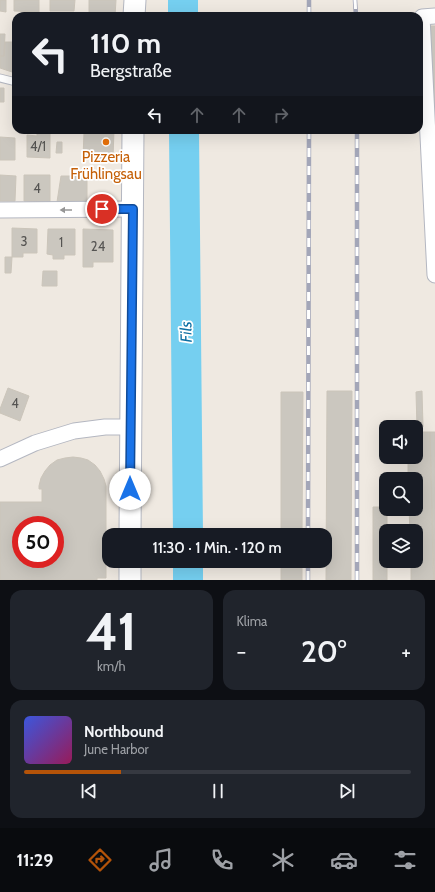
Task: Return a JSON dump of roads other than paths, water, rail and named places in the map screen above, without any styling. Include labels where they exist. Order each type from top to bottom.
[{"type":"main road","points":[[134,12],[135,0]]},
{"type":"main road","points":[[130,528],[133,134]]},
{"type":"main road","points":[[130,568],[130,580]]},
{"type":"street","points":[[423,17],[435,16]]},
{"type":"street","points":[[423,37],[435,275]]},
{"type":"street","points":[[0,210],[133,209]]},
{"type":"street","points":[[0,459],[35,443],[74,431],[105,427],[131,427]]},
{"type":"lane","points":[[0,78],[12,81]]},
{"type":"waterway","name":"Fils","points":[[183,0],[183,12]]},
{"type":"waterway","name":"Fils","points":[[184,134],[188,528]]},
{"type":"waterway","name":"Fils","points":[[188,568],[188,580]]},
{"type":"railway","points":[[309,0],[309,12]]},
{"type":"railway","points":[[355,0],[356,12]]},
{"type":"railway","points":[[308,528],[309,134]]},
{"type":"railway","points":[[357,134],[357,580]]},
{"type":"railway","points":[[308,568],[308,580]]},
{"type":"place","name":"Pizzeria Frühlingsau","points":[[106,142]]}]
